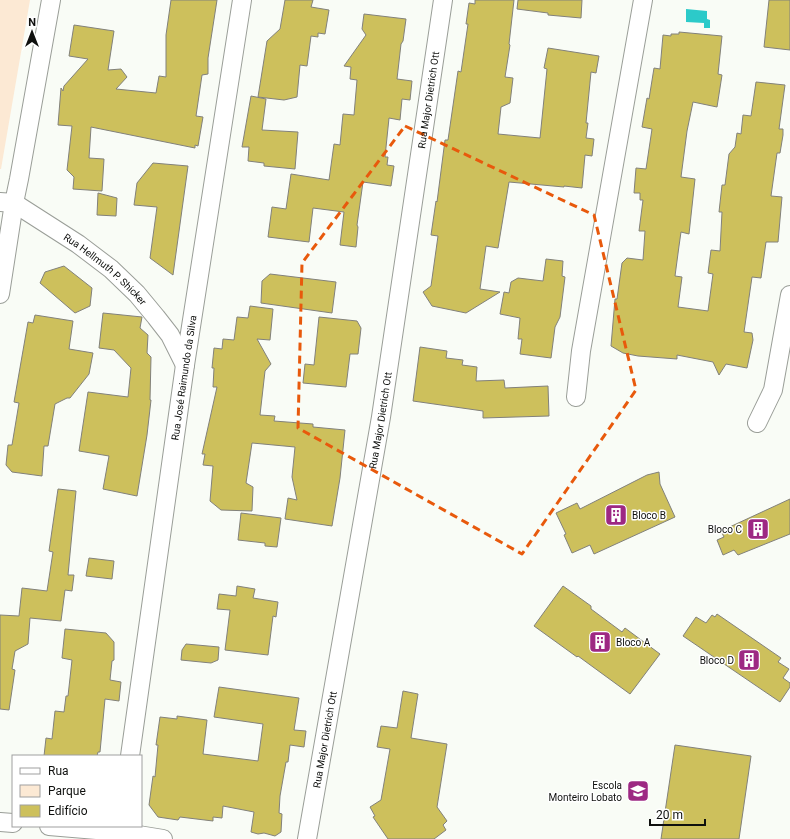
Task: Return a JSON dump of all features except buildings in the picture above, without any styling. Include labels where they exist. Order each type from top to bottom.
[{"type":"street","points":[[0,294],[7,202],[19,180],[51,0]]},
{"type":"street","name":"Rua José Raimundo da Silva","points":[[130,755],[185,365],[242,0]]},
{"type":"street","name":"Rua Major Dietrich Ott","points":[[306,839],[381,417],[443,0]]},
{"type":"street","points":[[576,396],[581,351],[643,0]]},
{"type":"street","name":"Rua Hellmuth P. Shicker","points":[[7,202],[78,244],[111,269],[137,294],[170,335],[185,365]]},
{"type":"street","points":[[757,423],[773,390],[790,296]]},
{"type":"street","points":[[0,822],[12,823]]},
{"type":"street","points":[[61,827],[120,832],[163,839]]},
{"type":"highlighted area","points":[[405,126],[594,215],[636,390],[522,554],[298,428],[302,263]]},
{"type":"green space","points":[[0,0],[30,0],[1,169],[0,169]]},
{"type":"water","points":[[686,9],[707,11],[707,19],[710,20],[710,28],[704,28],[704,23],[686,22]]},
{"type":"place","name":"Bloco B","points":[[616,515]]},
{"type":"place","name":"Bloco C","points":[[758,529]]},
{"type":"place","name":"Bloco A","points":[[600,642]]},
{"type":"place","name":"Bloco D","points":[[749,660]]},
{"type":"place","name":"Escola Monteiro Lobato","points":[[638,791]]}]
